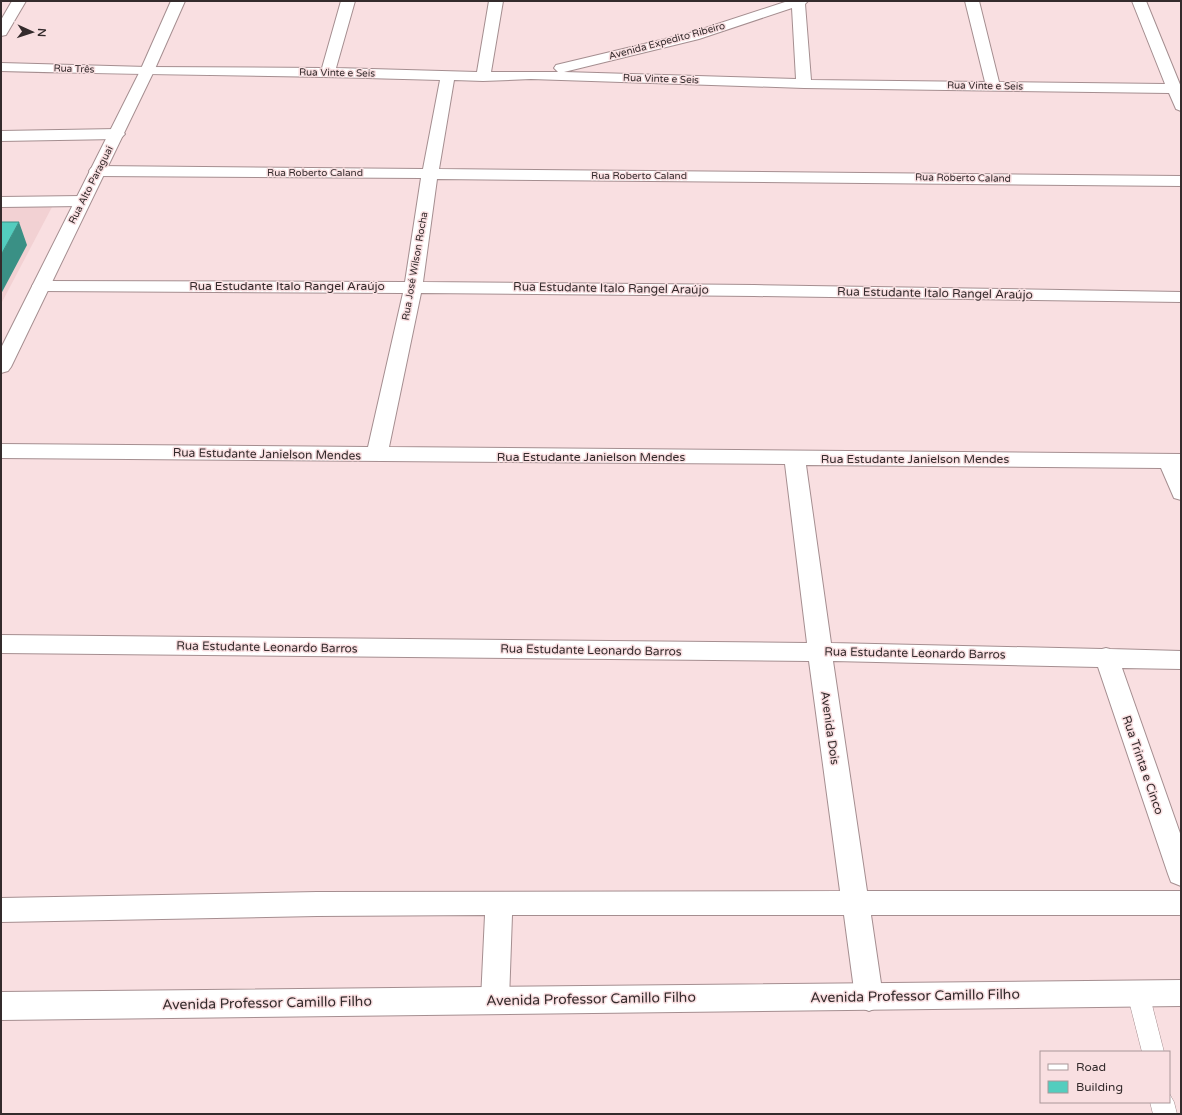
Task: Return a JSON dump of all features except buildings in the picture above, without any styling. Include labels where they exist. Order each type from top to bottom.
[{"type":"street","name":"Rua Alto Paraguai","points":[[1,367],[82,201],[117,134],[178,1]]},
{"type":"street","points":[[328,72],[348,1]]},
{"type":"street","points":[[483,77],[496,1]]},
{"type":"street","points":[[972,1],[993,86]]},
{"type":"street","points":[[1139,1],[1181,106]]},
{"type":"street","points":[[799,2],[804,84]]},
{"type":"street","name":"Avenida Expedito Ribeiro","points":[[531,75],[694,36],[799,2]]},
{"type":"street","points":[[1,32],[11,6]]},
{"type":"street","name":"Rua Três","points":[[1,67],[147,71]]},
{"type":"street","name":"Rua Vinte e Seis","points":[[147,71],[328,72],[483,77],[531,75],[804,84],[1175,89]]},
{"type":"street","name":"Rua José Wilson Rocha","points":[[377,455],[413,286],[430,174],[448,76]]},
{"type":"street","points":[[1,136],[117,134]]},
{"type":"street","name":"Rua Roberto Caland","points":[[97,172],[1181,181]]},
{"type":"street","points":[[1,202],[82,201]]},
{"type":"street","name":"Rua Estudante Italo Rangel Araújo","points":[[41,286],[413,286],[1181,297]]},
{"type":"street","name":"Rua Estudante Janielson Mendes","points":[[1,451],[795,459],[1175,461]]},
{"type":"street","name":"Avenida Dois","points":[[795,459],[820,652],[869,997]]},
{"type":"street","points":[[1175,461],[1181,493]]},
{"type":"street","name":"Rua Estudante Leonardo Barros","points":[[1,644],[820,652],[1106,657],[1181,660]]},
{"type":"street","name":"Rua Trinta e Cinco","points":[[1106,657],[1181,874]]},
{"type":"street","points":[[495,1000],[499,903]]},
{"type":"street","points":[[1,910],[317,904],[1181,903]]},
{"type":"street","name":"Avenida Professor Camillo Filho","points":[[1,1006],[869,997],[1181,992]]},
{"type":"lane","points":[[1138,993],[1153,1051]]},
{"type":"lane","points":[[1162,1103],[1165,1114]]},
{"type":"shaded area","points":[[1,207],[52,207],[1,304]]}]
